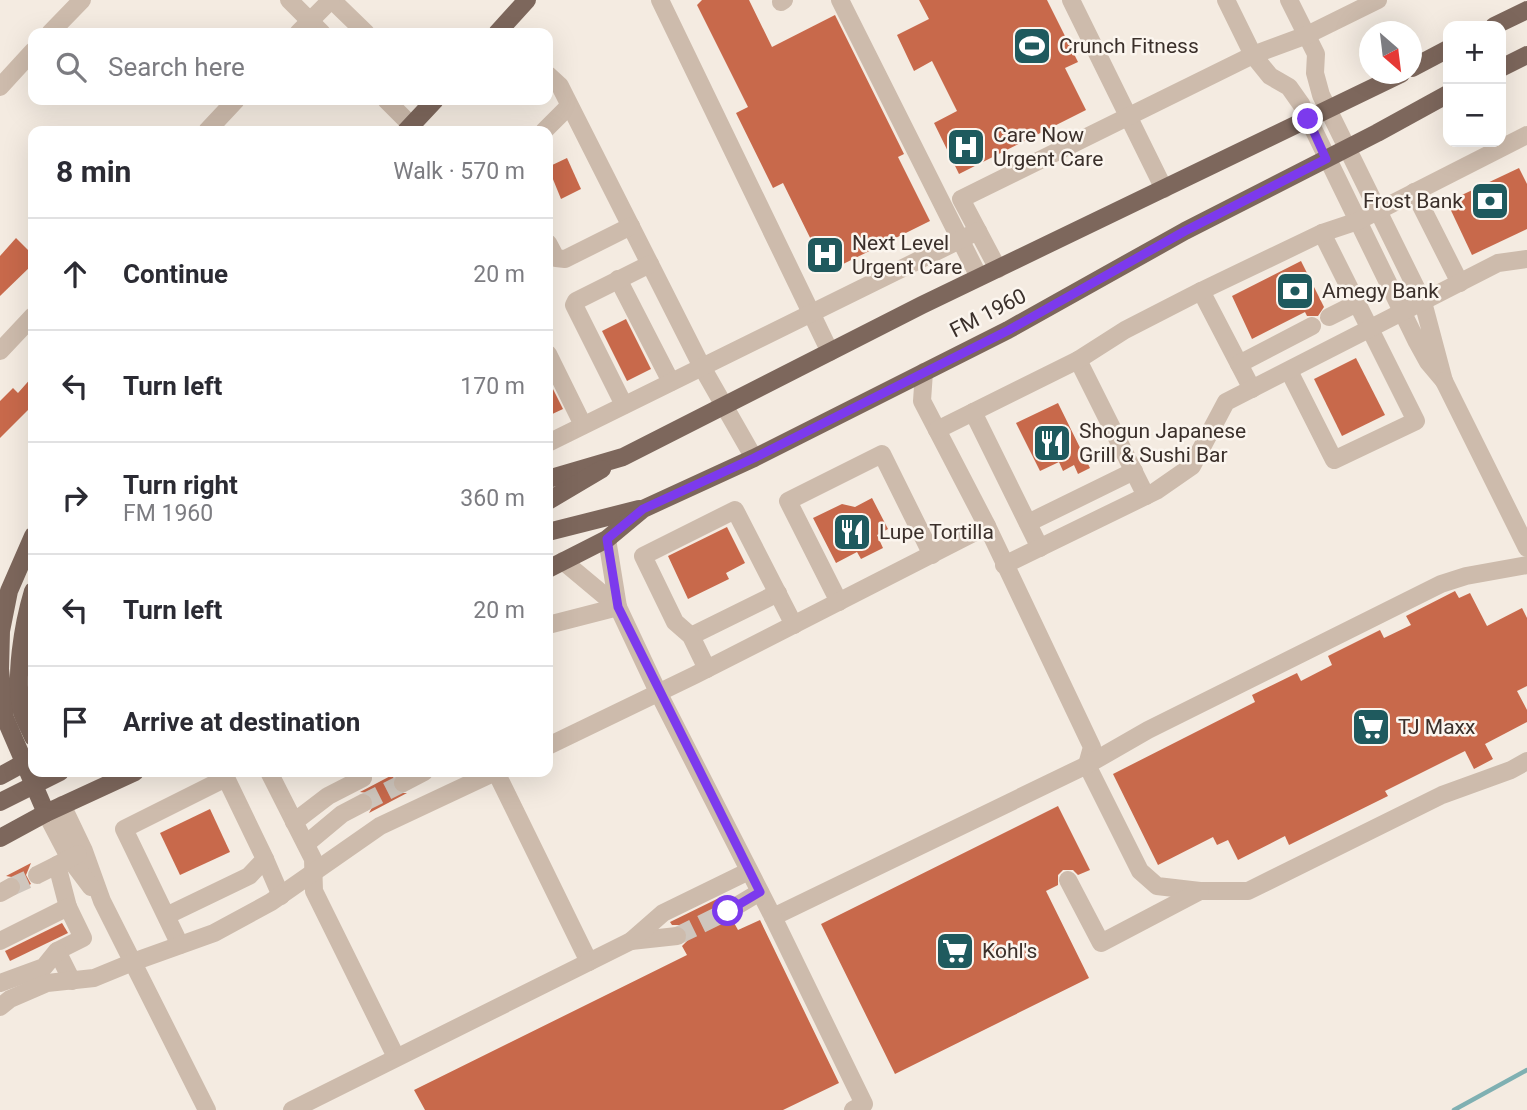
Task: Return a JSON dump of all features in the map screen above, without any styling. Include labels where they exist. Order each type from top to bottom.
[{"type":"main road","points":[[503,28],[527,0]]},
{"type":"main road","points":[[1504,21],[1527,10]]},
{"type":"main road","points":[[1422,63],[1443,52]]},
{"type":"main road","points":[[1506,66],[1527,55]]},
{"type":"main road","name":"FM 1960","points":[[553,477],[623,457],[979,277],[1381,84]]},
{"type":"main road","name":"FM 1960","points":[[556,565],[607,539],[643,509],[754,458],[1009,330],[1185,231],[1443,97]]},
{"type":"main road","points":[[411,126],[430,105]]},
{"type":"main road","points":[[553,498],[623,457]]},
{"type":"main road","points":[[553,531],[643,509]]},
{"type":"main road","points":[[28,548],[2,610],[0,669],[3,720],[28,764]]},
{"type":"main road","points":[[3,720],[28,709],[20,686],[22,642],[28,627]]},
{"type":"main road","points":[[0,775],[28,761]]},
{"type":"main road","points":[[36,777],[54,809]]},
{"type":"main road","points":[[49,777],[54,809]]},
{"type":"main road","points":[[0,802],[50,777]]},
{"type":"main road","points":[[0,838],[54,809],[124,777]]},
{"type":"street","points":[[55,28],[82,0]]},
{"type":"street","points":[[289,0],[309,28]]},
{"type":"street","points":[[311,28],[331,0],[361,28]]},
{"type":"street","points":[[660,0],[830,352]]},
{"type":"street","points":[[840,0],[979,277]]},
{"type":"street","points":[[1071,0],[1164,189]]},
{"type":"street","points":[[1226,0],[1253,55],[1270,76],[1289,87],[1308,119],[1428,362],[1444,381]]},
{"type":"street","points":[[1289,0],[1316,54],[1315,73],[1321,95],[1423,302],[1444,381],[1527,548]]},
{"type":"street","points":[[998,269],[961,199],[1253,55],[1307,36],[1378,0]]},
{"type":"street","points":[[0,87],[28,56]]},
{"type":"street","points":[[553,80],[559,86],[702,367],[754,458]]},
{"type":"street","points":[[212,126],[231,105]]},
{"type":"street","points":[[390,105],[407,126]]},
{"type":"street","points":[[549,126],[569,106]]},
{"type":"street","points":[[937,430],[1078,360],[1125,330],[1201,291],[1322,233],[1358,221],[1526,139]]},
{"type":"street","points":[[1414,192],[1460,283]]},
{"type":"street","points":[[553,252],[556,258],[565,259],[631,226]]},
{"type":"street","points":[[553,440],[978,231]]},
{"type":"street","points":[[1289,371],[1334,460],[1416,421],[1322,233]]},
{"type":"street","points":[[1004,565],[1146,496],[1192,466],[1226,402],[1498,263],[1527,258]]},
{"type":"street","points":[[624,405],[574,305],[576,300],[650,264]]},
{"type":"street","points":[[618,279],[671,382]]},
{"type":"street","points":[[1201,291],[1252,389]]},
{"type":"street","points":[[1329,317],[1357,303]]},
{"type":"street","points":[[0,351],[28,321]]},
{"type":"street","points":[[1239,364],[1312,326]]},
{"type":"street","points":[[1078,360],[1146,496]]},
{"type":"street","points":[[553,364],[583,425]]},
{"type":"street","points":[[924,372],[922,401],[987,526],[1092,747],[1087,765],[1140,871],[1157,887],[1200,891],[1248,891],[1441,795],[1511,770],[1527,761]]},
{"type":"street","points":[[895,386],[922,401]]},
{"type":"street","points":[[973,412],[1040,548]]},
{"type":"street","points":[[839,603],[788,501],[882,454],[932,555]]},
{"type":"street","points":[[1028,523],[1134,471]]},
{"type":"street","points":[[707,669],[691,636],[675,622],[643,556],[735,510],[794,625]]},
{"type":"street","points":[[553,744],[839,603],[987,526]]},
{"type":"street","points":[[607,539],[618,607],[864,1104],[853,1110]]},
{"type":"street","points":[[556,565],[618,607]]},
{"type":"street","points":[[773,916],[1087,765],[1149,730],[1441,584],[1466,576],[1527,565]]},
{"type":"street","points":[[691,636],[778,593]]},
{"type":"street","points":[[553,624],[618,607]]},
{"type":"street","points":[[272,777],[313,859],[314,891],[396,1057]]},
{"type":"street","points":[[294,822],[328,796],[362,777]]},
{"type":"street","points":[[403,783],[414,777]]},
{"type":"street","points":[[70,858],[68,906],[83,938],[57,951],[44,967],[2,977],[5,1003],[47,983],[94,978],[133,961],[214,933],[281,896],[380,825],[485,777]]},
{"type":"street","points":[[498,777],[589,962]]},
{"type":"street","points":[[180,945],[124,829],[226,778],[281,896]]},
{"type":"street","points":[[306,844],[342,814],[363,803]]},
{"type":"street","points":[[54,809],[70,858],[102,901],[207,1110]]},
{"type":"street","points":[[37,875],[70,858]]},
{"type":"street","points":[[166,916],[249,876],[265,859]]},
{"type":"street","points":[[292,1110],[631,941],[663,913],[749,871]]},
{"type":"street","points":[[1068,880],[1101,943],[1200,891]]},
{"type":"street","points":[[728,911],[760,892]]},
{"type":"street","points":[[0,940],[68,906]]},
{"type":"street","points":[[631,941],[677,936]]},
{"type":"street","points":[[57,951],[72,981]]},
{"type":"building","points":[[702,0],[749,0],[772,47],[835,15],[904,154],[898,157],[930,221],[827,272],[783,183],[773,188],[736,113],[748,107],[697,5]]},
{"type":"building","points":[[919,0],[1047,0],[1078,62],[1065,68],[1086,110],[959,174],[934,123],[957,111],[932,61],[914,71],[897,35],[929,19]]},
{"type":"building","points":[[567,158],[581,189],[561,199],[553,179],[553,165]]},
{"type":"building","points":[[1519,168],[1527,184],[1527,229],[1472,255],[1447,202]]},
{"type":"building","points":[[16,238],[28,250],[28,269],[0,296],[0,256]]},
{"type":"building","points":[[1301,261],[1324,307],[1318,316],[1307,316],[1305,312],[1252,339],[1232,296]]},
{"type":"building","points":[[626,319],[651,369],[627,381],[602,331]]},
{"type":"building","points":[[1356,358],[1385,415],[1342,436],[1314,379]]},
{"type":"building","points":[[28,382],[28,410],[0,438],[0,401],[13,388],[18,393]]},
{"type":"building","points":[[553,389],[563,409],[553,414]]},
{"type":"building","name":"Shogun Japanese Grill & Sushi Bar","points":[[1058,403],[1090,468],[1078,474],[1074,465],[1063,471],[1059,462],[1040,471],[1016,423]]},
{"type":"building","name":"Lupe Tortilla","points":[[872,498],[888,529],[877,535],[883,548],[861,559],[857,552],[836,563],[813,518],[842,504],[855,507]]},
{"type":"building","points":[[727,527],[745,563],[726,573],[729,579],[688,599],[668,556]]},
{"type":"building","points":[[1455,591],[1459,598],[1470,593],[1487,626],[1522,608],[1527,618],[1527,686],[1517,691],[1527,710],[1527,722],[1485,744],[1493,759],[1474,769],[1465,751],[1385,791],[1388,796],[1289,845],[1285,836],[1238,860],[1228,840],[1217,845],[1213,837],[1158,865],[1113,774],[1255,702],[1252,695],[1297,673],[1301,681],[1332,665],[1328,656],[1380,630],[1384,638],[1411,625],[1406,616]]},
{"type":"building","points":[[388,777],[394,777],[393,788],[398,793],[407,793],[369,813],[374,804],[373,798],[368,793],[360,792]]},
{"type":"building","name":"Kohl's","points":[[1058,806],[1090,870],[1078,875],[1073,870],[1063,870],[1058,875],[1058,885],[1046,891],[1089,978],[895,1074],[821,924]]},
{"type":"building","points":[[210,809],[230,852],[180,875],[160,833]]},
{"type":"building","points":[[31,863],[26,875],[31,884],[22,889],[17,878],[6,876]]},
{"type":"building","points":[[721,897],[723,901],[718,906],[718,916],[723,921],[733,921],[738,930],[760,920],[839,1083],[783,1110],[425,1110],[414,1090],[687,955],[682,946],[688,940],[687,930],[670,922]]},
{"type":"building","points":[[62,923],[68,933],[10,961],[5,951]]},
{"type":"waterway","points":[[1454,1110],[1527,1070]]},
{"type":"tunnel","points":[[363,803],[403,783]]},
{"type":"tunnel","points":[[11,887],[37,875]]},
{"type":"tunnel","points":[[677,936],[728,911]]},
{"type":"place","name":"Crunch Fitness","points":[[1032,46]]},
{"type":"place","name":"Care Now Urgent Care","points":[[966,147]]},
{"type":"place","name":"Frost Bank","points":[[1490,201]]},
{"type":"place","name":"Next Level Urgent Care","points":[[825,255]]},
{"type":"place","name":"Amegy Bank","points":[[1295,291]]},
{"type":"place","name":"Shogun Japanese Grill & Sushi Bar","points":[[1052,443]]},
{"type":"place","name":"Lupe Tortilla","points":[[852,532]]},
{"type":"place","name":"TJ Maxx","points":[[1371,727]]},
{"type":"place","name":"Kohl's","points":[[955,951]]},
{"type":"route","points":[[728,911],[760,892],[658,692],[618,607],[607,539],[643,509],[754,458],[1009,330],[1185,231],[1326,159],[1308,119]]}]
